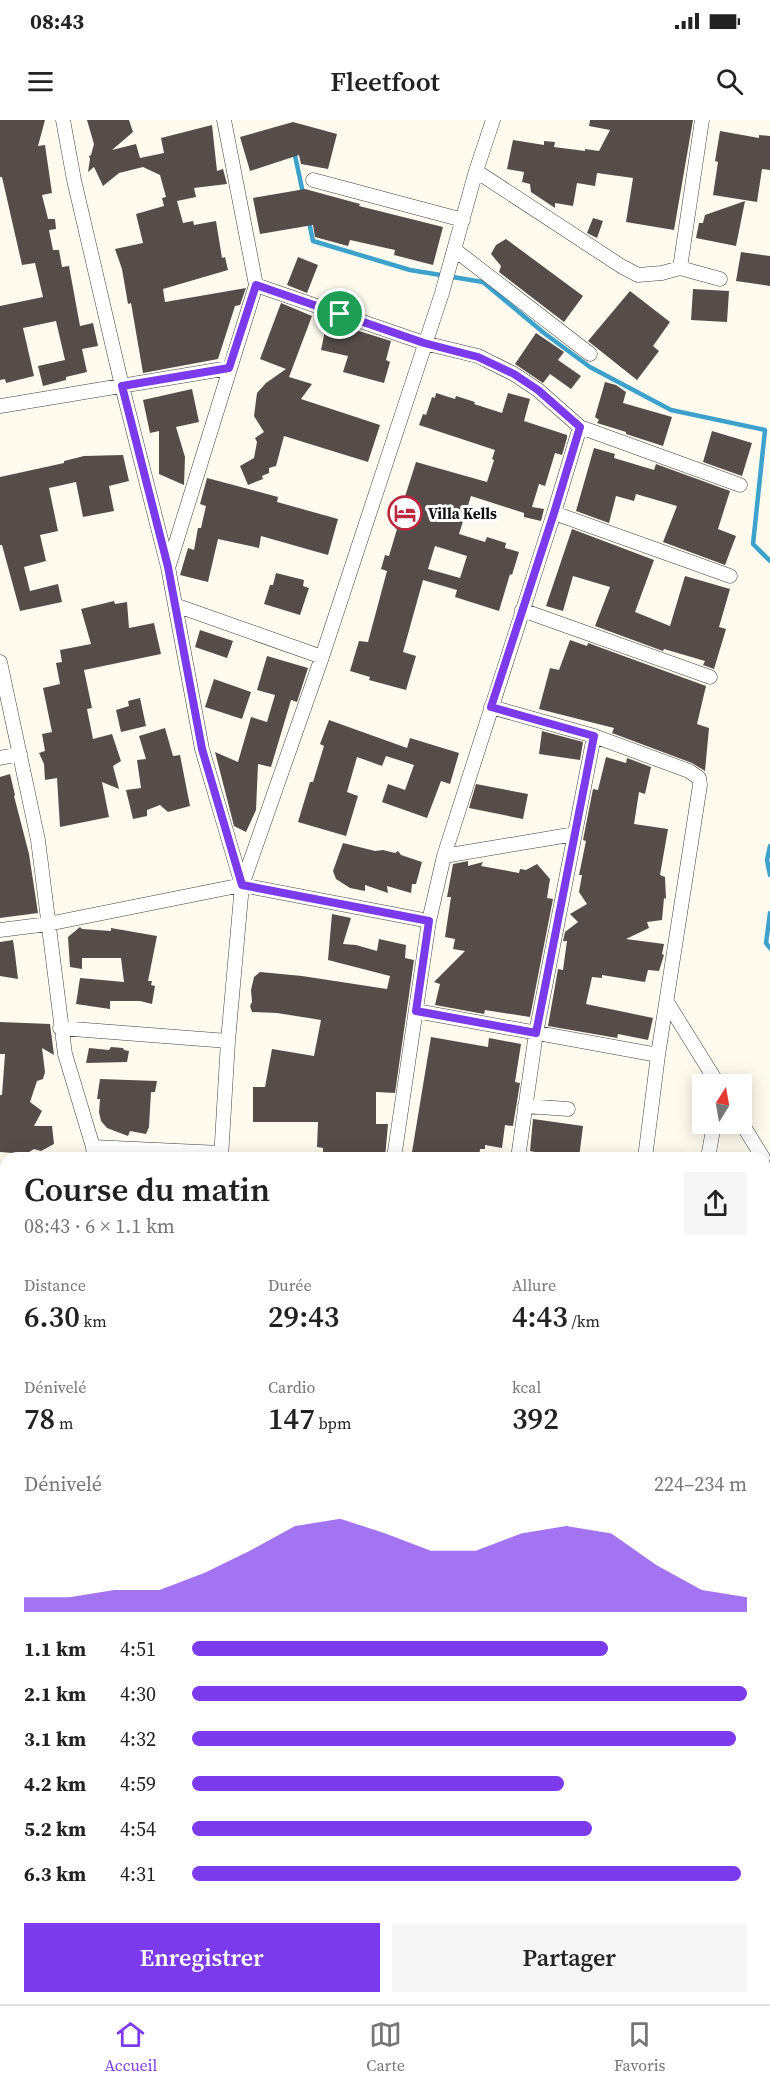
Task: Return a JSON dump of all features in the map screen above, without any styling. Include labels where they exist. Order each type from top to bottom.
[{"type":"street","points":[[63,120],[74,180],[122,386],[168,567],[202,749],[242,885]]},
{"type":"street","points":[[168,567],[256,285],[224,120]]},
{"type":"street","points":[[221,1152],[228,1041],[242,885],[322,657],[442,293],[476,171],[493,120]]},
{"type":"street","points":[[680,268],[702,120]]},
{"type":"street","points":[[476,171],[638,275],[662,273],[680,268],[720,279]]},
{"type":"street","points":[[313,180],[463,220]]},
{"type":"street","points":[[454,254],[590,354]]},
{"type":"street","points":[[256,285],[424,343],[478,357],[514,374],[538,390],[580,427],[740,485]]},
{"type":"street","points":[[0,406],[229,368]]},
{"type":"street","points":[[395,1152],[429,921],[444,856],[580,427]]},
{"type":"street","points":[[554,513],[730,576]]},
{"type":"street","points":[[175,605],[322,657]]},
{"type":"street","points":[[522,610],[710,677]]},
{"type":"street","points":[[0,662],[38,840],[54,957],[60,1028],[65,1054],[94,1152]]},
{"type":"street","points":[[491,707],[594,736],[689,771],[699,778],[700,785],[658,1055],[646,1152]]},
{"type":"street","points":[[519,1152],[536,1033],[594,736]]},
{"type":"street","points":[[0,758],[20,754]]},
{"type":"street","points":[[444,856],[575,834]]},
{"type":"street","points":[[0,930],[48,924],[242,885],[429,921]]},
{"type":"street","points":[[667,1002],[712,1074]]},
{"type":"street","points":[[416,1011],[658,1055]]},
{"type":"street","points":[[60,1028],[228,1041]]},
{"type":"street","points":[[525,1106],[568,1109]]},
{"type":"street","points":[[709,1152],[712,1134]]},
{"type":"street","points":[[748,1134],[760,1152]]},
{"type":"building","points":[[0,120],[45,120],[38,146],[45,145],[52,193],[42,195],[48,219],[55,219],[56,229],[49,230],[53,250],[59,250],[62,267],[69,266],[80,326],[93,323],[98,346],[82,349],[87,372],[43,386],[38,366],[65,360],[56,321],[23,328],[34,376],[6,383],[5,379],[0,380],[0,306],[43,297],[35,263],[22,265],[2,177],[0,177]]},
{"type":"building","points":[[87,120],[129,120],[133,132],[112,150],[136,144],[140,158],[164,153],[161,138],[212,125],[217,171],[223,169],[227,184],[194,188],[196,197],[177,201],[183,223],[193,221],[194,225],[216,221],[222,258],[225,257],[228,270],[163,289],[165,302],[246,288],[240,305],[235,306],[218,359],[143,373],[131,303],[128,304],[122,269],[115,249],[143,243],[136,214],[164,206],[162,198],[166,197],[160,175],[143,167],[119,173],[103,186],[94,167],[88,172],[89,156],[94,144]]},
{"type":"building","points":[[590,120],[693,120],[674,230],[626,222],[633,178],[597,173],[595,186],[577,183],[573,206],[555,203],[555,208],[531,192],[530,184],[522,182],[524,172],[507,169],[513,140],[544,145],[544,141],[555,142],[554,147],[599,151],[610,130],[589,126]]},
{"type":"building","points":[[293,122],[337,134],[328,169],[301,164],[299,155],[250,171],[240,137]]},
{"type":"building","points":[[720,131],[759,138],[759,135],[770,136],[770,170],[762,169],[757,202],[713,195]]},
{"type":"building","points":[[305,189],[360,204],[359,206],[443,227],[433,265],[394,255],[395,250],[350,240],[348,246],[315,237],[313,225],[260,234],[253,198]]},
{"type":"building","points":[[745,201],[736,246],[696,238],[699,223],[703,223],[705,215]]},
{"type":"building","points":[[593,218],[603,221],[597,238],[587,233]]},
{"type":"building","points":[[506,239],[583,296],[564,322],[499,272],[501,266],[491,254],[496,245]]},
{"type":"building","points":[[741,252],[770,256],[770,286],[736,281]]},
{"type":"building","points":[[298,257],[318,265],[307,293],[287,285]]},
{"type":"building","points":[[693,289],[729,291],[727,322],[691,320]]},
{"type":"building","points":[[630,291],[670,322],[653,346],[659,351],[637,380],[588,341]]},
{"type":"building","points":[[281,303],[312,316],[289,377],[312,384],[301,399],[380,425],[368,462],[284,436],[276,466],[269,468],[269,473],[262,476],[263,479],[248,485],[240,466],[254,458],[257,442],[255,438],[264,432],[254,416],[257,393],[266,383],[286,369],[260,359]]},
{"type":"building","points":[[327,321],[391,341],[386,360],[390,362],[384,383],[343,372],[348,356],[321,350]]},
{"type":"building","points":[[536,333],[564,352],[558,360],[581,376],[571,389],[550,374],[543,383],[515,364]]},
{"type":"building","points":[[605,382],[616,385],[626,392],[623,403],[672,417],[663,446],[597,423],[599,420],[595,417]]},
{"type":"building","points":[[192,389],[199,422],[176,427],[185,457],[184,485],[159,474],[159,431],[150,433],[143,400]]},
{"type":"building","points":[[436,393],[455,399],[456,396],[502,413],[508,393],[530,399],[524,421],[567,435],[567,438],[562,455],[555,453],[545,486],[539,484],[532,507],[544,509],[541,521],[524,517],[524,513],[471,496],[459,534],[485,542],[487,537],[506,543],[505,548],[519,552],[512,575],[510,574],[499,611],[455,597],[457,590],[423,580],[403,652],[416,656],[406,690],[369,680],[370,677],[350,671],[359,641],[368,642],[387,571],[381,569],[385,555],[389,556],[397,529],[395,528],[416,462],[487,482],[495,450],[419,425],[423,414],[426,415],[432,397],[435,398]],"holes":[[[435,546],[467,556],[460,578],[428,569]]]},
{"type":"building","points":[[712,431],[752,443],[742,476],[703,462]]},
{"type":"building","points":[[594,448],[615,454],[614,458],[654,470],[656,464],[730,491],[718,529],[736,536],[725,565],[663,542],[677,506],[636,494],[634,501],[616,496],[609,523],[576,511]]},
{"type":"building","points":[[123,455],[129,481],[109,486],[114,511],[83,517],[76,482],[49,488],[58,531],[40,535],[46,561],[24,567],[30,591],[58,584],[62,602],[20,611],[2,545],[0,545],[0,477],[64,463],[64,461],[84,456]]},
{"type":"building","points":[[207,478],[278,497],[277,502],[338,519],[328,555],[261,536],[259,548],[218,539],[208,582],[180,575],[188,548],[194,550],[198,528],[201,528],[206,506],[200,504]]},
{"type":"building","points":[[572,529],[654,560],[635,612],[670,626],[685,576],[730,589],[719,627],[726,629],[714,669],[703,665],[705,661],[664,649],[663,651],[595,626],[610,587],[573,576],[563,611],[546,606]]},
{"type":"building","points":[[276,573],[304,580],[303,586],[309,588],[300,615],[264,604]]},
{"type":"building","points":[[114,601],[115,604],[127,602],[129,628],[154,623],[161,654],[84,670],[92,708],[87,709],[93,739],[112,734],[121,761],[113,766],[119,789],[102,782],[109,817],[60,827],[57,778],[45,780],[44,764],[39,753],[45,751],[42,734],[52,732],[43,688],[60,684],[56,663],[62,662],[60,650],[91,644],[81,609]]},
{"type":"building","points":[[200,630],[233,641],[227,658],[195,647]]},
{"type":"building","points":[[570,640],[587,646],[588,643],[706,686],[697,724],[709,728],[705,771],[692,763],[612,733],[614,728],[539,709],[550,668],[559,670]]},
{"type":"building","points":[[267,656],[308,668],[297,702],[291,700],[271,767],[258,764],[256,810],[246,832],[234,826],[215,752],[238,762],[251,717],[267,722],[275,695],[257,690]]},
{"type":"building","points":[[214,679],[251,692],[242,719],[205,707]]},
{"type":"building","points":[[140,698],[146,726],[121,732],[116,710],[129,706],[128,701]]},
{"type":"building","points":[[329,720],[407,748],[410,738],[459,753],[450,784],[441,781],[427,818],[382,802],[388,784],[405,790],[414,765],[386,756],[382,766],[357,757],[347,792],[358,796],[346,836],[298,822],[324,746],[320,744]]},
{"type":"building","points":[[165,728],[173,756],[180,755],[190,806],[168,812],[160,805],[147,810],[147,816],[133,819],[126,790],[141,788],[137,760],[146,759],[139,736]]},
{"type":"building","points":[[542,731],[583,742],[580,760],[539,754]]},
{"type":"building","points":[[606,757],[626,763],[627,758],[651,767],[645,794],[639,792],[634,824],[668,829],[660,875],[665,877],[666,899],[664,898],[662,920],[647,922],[649,928],[626,939],[664,944],[662,954],[664,955],[659,971],[648,970],[645,982],[602,975],[602,978],[592,977],[586,1004],[653,1018],[648,1040],[618,1034],[617,1038],[548,1026],[558,969],[563,970],[567,941],[563,941],[565,932],[578,922],[570,914],[587,904],[579,892],[582,875],[579,875],[586,841],[583,840],[593,789],[598,790]]},
{"type":"building","points":[[10,774],[29,854],[38,913],[0,918],[0,777]]},
{"type":"building","points":[[476,784],[528,794],[523,819],[469,808]]},
{"type":"building","points":[[343,843],[375,851],[395,853],[398,851],[401,855],[422,862],[416,884],[412,884],[411,893],[387,886],[388,893],[365,885],[365,891],[350,888],[336,879],[333,871]]},
{"type":"building","points":[[468,861],[468,866],[483,862],[481,866],[519,873],[520,869],[526,870],[537,864],[550,879],[547,898],[553,899],[530,1017],[485,1010],[484,1014],[435,1005],[440,984],[434,982],[465,951],[453,949],[455,939],[445,937],[451,897],[447,897],[453,864]]},
{"type":"building","points":[[332,914],[351,918],[343,944],[377,951],[379,939],[406,945],[405,958],[414,960],[395,1093],[376,1092],[376,1124],[388,1124],[386,1152],[323,1152],[323,1148],[317,1147],[318,1122],[253,1122],[253,1087],[265,1087],[272,1049],[314,1056],[321,1020],[277,1013],[252,1012],[250,1006],[254,977],[260,972],[387,989],[390,976],[328,960]]},
{"type":"building","points":[[80,927],[111,931],[111,928],[157,936],[148,981],[152,981],[151,985],[155,986],[152,1004],[140,1001],[110,1001],[110,1009],[76,1004],[80,978],[124,982],[121,958],[82,958],[82,969],[70,967],[68,937]]},
{"type":"building","points":[[13,940],[18,979],[0,976],[0,942]]},
{"type":"building","points":[[0,1022],[50,1024],[54,1055],[42,1048],[45,1072],[43,1079],[37,1081],[30,1102],[42,1111],[34,1126],[52,1126],[54,1144],[41,1151],[34,1149],[29,1152],[0,1152],[0,1095],[2,1095],[5,1054],[0,1054]]},
{"type":"building","points":[[431,1037],[488,1047],[489,1038],[521,1044],[515,1082],[520,1083],[513,1126],[505,1125],[502,1148],[485,1145],[485,1149],[480,1149],[480,1152],[412,1152]]},
{"type":"building","points":[[111,1047],[129,1051],[127,1062],[86,1063],[89,1048],[109,1050]]},
{"type":"building","points":[[100,1079],[157,1081],[155,1092],[151,1092],[149,1127],[146,1134],[130,1131],[128,1136],[107,1128],[101,1121],[100,1099],[97,1099]]},
{"type":"building","points":[[533,1119],[583,1126],[580,1152],[530,1151]]},
{"type":"waterway","points":[[294,151],[303,193]]},
{"type":"waterway","points":[[309,222],[313,241],[410,270],[483,282],[544,333],[590,367],[671,410],[765,430],[753,544],[770,561]]},
{"type":"waterway","points":[[770,846],[767,860],[770,875]]},
{"type":"waterway","points":[[770,913],[766,943],[770,948]]},
{"type":"place","name":"Villa Kells","points":[[405,513]]},
{"type":"route","points":[[256,285],[340,314],[424,343],[478,357],[514,374],[538,390],[580,427],[491,707],[594,736],[536,1033],[416,1011],[429,921],[242,885],[202,749],[168,567],[122,386],[229,368],[256,285]]}]
